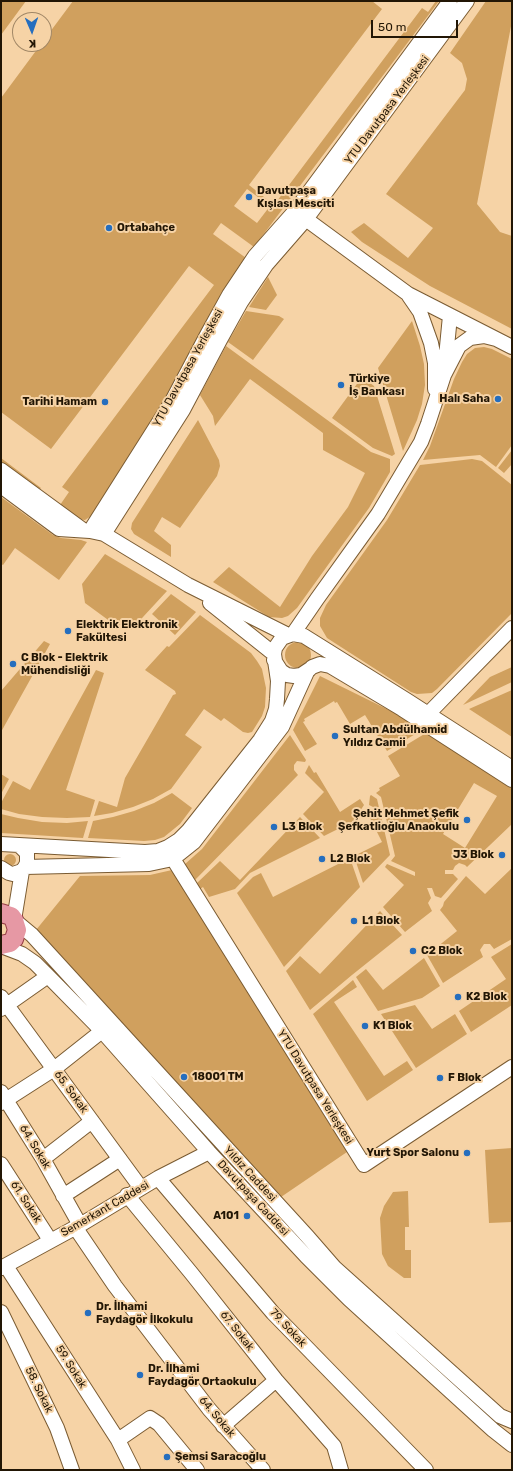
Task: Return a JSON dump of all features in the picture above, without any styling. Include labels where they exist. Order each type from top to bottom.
[{"type":"main road","points":[[1,945],[10,942],[16,935],[17,930],[8,916]]},
{"type":"street","name":"YTU Davutpasa Yerleşkesi","points":[[104,534],[183,410],[241,302],[450,1]]},
{"type":"street","name":"YTU Davutpasa Yerleşkesi","points":[[86,531],[171,403],[229,295],[255,256],[300,215],[467,1]]},
{"type":"street","points":[[300,215],[408,294],[512,347]]},
{"type":"street","points":[[408,294],[420,312],[425,324],[435,363],[436,386],[428,424]]},
{"type":"street","points":[[444,375],[450,316]]},
{"type":"street","points":[[299,637],[317,599],[378,514],[421,442],[444,375],[459,346],[470,338],[484,336],[496,339]]},
{"type":"street","points":[[1,470],[86,531]]},
{"type":"street","points":[[1,486],[57,528],[104,534],[188,586],[299,637],[426,718],[512,780]]},
{"type":"street","points":[[188,586],[274,657],[277,666],[287,675],[301,675],[320,664],[330,666],[426,718],[512,768]]},
{"type":"street","points":[[426,718],[512,628]]},
{"type":"street","points":[[1,868],[13,874],[24,869],[159,863],[170,852],[188,831],[260,740],[272,721],[276,709],[277,699],[278,681],[274,657],[278,642],[299,637],[314,647],[316,654],[315,661],[309,670],[282,727],[194,842],[187,849],[170,852],[145,852],[7,846]]},
{"type":"street","points":[[7,846],[20,846],[26,853],[27,863],[8,916]]},
{"type":"street","name":"YTU Davutpasa Yerleşkesi","points":[[170,852],[364,1165],[512,1067]]},
{"type":"street","name":"Yıldız Caddesi","points":[[8,916],[32,935],[335,1268],[500,1416],[512,1421]]},
{"type":"street","name":"Davutpaşa Caddesi","points":[[1,945],[22,954],[35,963],[102,1031],[209,1152],[306,1256],[349,1299],[493,1430],[512,1445]]},
{"type":"street","points":[[3,1004],[48,976]]},
{"type":"street","name":"65. Sokak","points":[[3,1004],[54,1069],[141,1188]]},
{"type":"street","points":[[3,1098],[54,1069],[102,1031]]},
{"type":"street","name":"64. Sokak","points":[[3,1098],[43,1160],[78,1226],[115,1286],[223,1426],[263,1470]]},
{"type":"street","points":[[43,1160],[92,1121]]},
{"type":"street","name":"Semerkant Caddesi","points":[[4,1267],[50,1240],[78,1226],[127,1195],[209,1152]]},
{"type":"street","points":[[63,1196],[120,1159]]},
{"type":"street","name":"61. Sokak","points":[[1,1164],[50,1240]]},
{"type":"street","name":"79. Sokak","points":[[158,1178],[273,1313],[426,1470]]},
{"type":"street","name":"67. Sokak","points":[[127,1195],[276,1380],[334,1446],[341,1470]]},
{"type":"street","name":"59. Sokak","points":[[4,1267],[118,1440],[133,1470]]},
{"type":"street","name":"58. Sokak","points":[[1,1312],[57,1428],[72,1470]]},
{"type":"street","points":[[223,1426],[276,1380]]},
{"type":"street","points":[[118,1440],[150,1418],[159,1424],[196,1470]]},
{"type":"shaded area","points":[[1,1],[26,1],[18,12],[12,12],[12,20],[1,35]]},
{"type":"shaded area","name":"Ortabahçe","points":[[73,1],[372,1],[382,9],[249,185],[274,205],[422,8],[428,12],[436,1],[439,1],[254,247],[221,223],[213,234],[246,258],[202,330],[165,400],[91,516],[85,520],[78,519],[60,505],[69,492],[62,487],[214,285],[189,266],[51,449],[1,412],[1,98],[35,52],[52,52],[52,29]],"holes":[[[247,189],[270,206],[257,223],[234,206]]]},
{"type":"shaded area","points":[[486,1],[512,1],[512,21],[477,204],[500,232],[512,236],[512,329],[430,286],[362,242],[351,232],[364,223],[408,258],[433,228],[386,194],[465,90],[467,79],[462,63],[450,53]]},
{"type":"shaded area","points":[[268,277],[277,295],[266,310],[249,307]]},
{"type":"shaded area","points":[[246,311],[279,316],[284,319],[253,360],[228,342]]},
{"type":"shaded area","points":[[412,321],[424,364],[425,385],[422,404],[417,420],[403,451],[378,368]]},
{"type":"shaded area","points":[[226,346],[371,452],[390,459],[390,472],[369,508],[297,608],[288,616],[282,618],[269,617],[213,582],[229,567],[280,607],[312,556],[348,507],[365,473],[323,450],[323,433],[250,379],[215,426],[213,416],[200,395]]},
{"type":"shaded area","points":[[484,347],[492,349],[512,359],[512,445],[496,467],[480,455],[423,460],[430,446],[454,379],[462,362],[467,354],[475,348]]},
{"type":"shaded area","points":[[362,377],[374,386],[395,454],[392,456],[373,448],[332,418]]},
{"type":"shaded area","points":[[198,420],[219,460],[220,466],[217,476],[180,528],[162,517],[154,531],[171,545],[171,557],[134,534],[131,529],[132,523]]},
{"type":"shaded area","points":[[512,450],[512,464],[504,473],[498,468]]},
{"type":"shaded area","points":[[1,458],[41,488],[39,490],[1,462]]},
{"type":"shaded area","points":[[472,459],[482,461],[512,485],[512,613],[437,689],[432,693],[417,694],[411,692],[327,638],[320,626],[320,618],[326,605],[387,520],[420,465]]},
{"type":"shaded area","points":[[1,497],[53,535],[61,538],[87,542],[59,580],[15,548],[3,565],[1,564]]},
{"type":"shaded area","points":[[105,554],[167,591],[131,630],[123,624],[115,625],[85,603],[82,584]]},
{"type":"shaded area","points":[[171,594],[196,612],[175,635],[152,614]]},
{"type":"shaded area","points":[[200,615],[251,653],[262,669],[266,688],[265,707],[262,716],[252,732],[248,733],[243,732],[224,718],[221,721],[204,709],[185,735],[202,747],[171,789],[153,799],[133,807],[94,816],[99,801],[117,807],[125,778],[173,695],[176,694],[175,691],[145,670],[167,646],[169,647]]},
{"type":"shaded area","points":[[44,641],[50,644],[1,732],[1,691]]},
{"type":"shaded area","points":[[298,642],[307,646],[311,655],[307,664],[298,668],[289,664],[285,655],[289,646]]},
{"type":"shaded area","points":[[512,667],[512,682],[463,705],[490,677]]},
{"type":"shaded area","points":[[96,670],[104,673],[66,790],[95,800],[90,817],[42,817],[19,814],[1,809],[1,803],[13,781],[30,790]]},
{"type":"shaded area","points":[[320,676],[399,715],[422,730],[387,751],[365,715],[350,724],[337,702],[335,703],[334,701],[304,719],[305,721],[303,722],[317,744],[305,751],[293,730]]},
{"type":"shaded area","points":[[512,690],[512,737],[469,709]]},
{"type":"shaded area","points":[[426,733],[512,789],[512,824],[467,867],[459,863],[453,870],[445,870],[445,874],[453,874],[458,879],[441,898],[435,896],[432,888],[427,888],[431,898],[428,903],[432,911],[405,932],[383,907],[404,885],[385,867],[387,864],[415,876],[415,872],[391,861],[395,856],[381,797],[376,793],[380,790],[379,788],[400,776],[388,756]],"holes":[[[474,783],[497,796],[465,848],[443,834]]]},
{"type":"shaded area","points":[[290,735],[306,760],[305,762],[297,761],[294,765],[294,770],[298,775],[195,880],[185,864],[202,849]]},
{"type":"shaded area","points":[[309,765],[314,773],[316,772],[340,812],[360,799],[364,805],[360,811],[362,817],[324,836],[303,814],[324,792],[305,773]]},
{"type":"shaded area","points":[[1,774],[9,779],[1,794]]},
{"type":"shaded area","points":[[172,793],[192,808],[180,824],[164,837],[144,841],[88,838],[93,821],[134,811],[154,803]]},
{"type":"shaded area","points":[[371,795],[377,799],[390,855],[363,883],[354,856],[382,842],[370,818],[375,812],[373,807],[369,805]]},
{"type":"shaded area","points":[[1,814],[42,822],[67,823],[88,821],[83,838],[1,833]]},
{"type":"shaded area","points":[[300,817],[320,838],[250,873],[235,889],[209,897],[203,887],[200,889],[197,883],[220,861],[240,880]]},
{"type":"shaded area","points":[[12,854],[15,855],[15,865],[8,866],[5,865],[4,858],[5,855]]},
{"type":"shaded area","points":[[350,858],[360,887],[284,967],[237,893],[253,877],[261,873],[273,897]]},
{"type":"shaded area","points":[[512,868],[512,939],[494,949],[490,944],[484,944],[480,950],[483,957],[443,983],[427,955],[457,931],[440,910],[444,902],[466,876],[485,894]]},
{"type":"shaded area","points":[[172,870],[347,1152],[281,1197],[36,930],[80,876],[150,875]]},
{"type":"shaded area","points":[[380,911],[402,935],[310,1010],[286,971],[300,956],[320,974]]},
{"type":"shaded area","points":[[512,944],[512,1005],[471,1032],[459,1011],[506,979],[491,957]]},
{"type":"shaded area","points":[[424,958],[440,986],[422,998],[378,1011],[356,977],[366,969],[383,990]]},
{"type":"shaded area","points":[[353,980],[357,987],[334,1002],[384,1076],[407,1061],[413,1070],[367,1101],[313,1014]]},
{"type":"shaded area","points":[[415,1005],[432,1029],[455,1014],[467,1034],[416,1068],[381,1014]]},
{"type":"shaded area","points":[[512,1148],[512,1222],[489,1223],[485,1150]]},
{"type":"shaded area","points":[[408,1191],[409,1227],[405,1227],[405,1250],[411,1250],[411,1278],[404,1278],[388,1266],[382,1254],[380,1218],[384,1206],[393,1192]]},
{"type":"place","name":"Davutpaşa Kışlası Mesciti","points":[[249,197]]},
{"type":"place","name":"Ortabahçe","points":[[109,228]]},
{"type":"place","name":"Türkiye İş Bankası","points":[[341,385]]},
{"type":"place","name":"Halı Saha","points":[[498,399]]},
{"type":"place","name":"Tarihi Hamam","points":[[105,402]]},
{"type":"place","name":"Elektrik Elektronik Fakültesi","points":[[68,631]]},
{"type":"place","name":"C Blok - Elektrik Mühendisliği","points":[[13,664]]},
{"type":"place","name":"Sultan Abdülhamid Yıldız Camii","points":[[335,736]]},
{"type":"place","name":"Şehit Mehmet Şefik Şefkatlioğlu Anaokulu","points":[[467,820]]},
{"type":"place","name":"L3 Blok","points":[[274,827]]},
{"type":"place","name":"J3 Blok","points":[[502,855]]},
{"type":"place","name":"L2 Blok","points":[[322,859]]},
{"type":"place","name":"L1 Blok","points":[[354,921]]},
{"type":"place","name":"C2 Blok","points":[[413,951]]},
{"type":"place","name":"K2 Blok","points":[[458,997]]},
{"type":"place","name":"K1 Blok","points":[[365,1026]]},
{"type":"place","name":"18001 TM","points":[[184,1077]]},
{"type":"place","name":"F Blok","points":[[440,1078]]},
{"type":"place","name":"Yurt Spor Salonu","points":[[467,1153]]},
{"type":"place","name":"A101","points":[[247,1216]]},
{"type":"place","name":"Dr. İlhami Faydagör İlkokulu","points":[[88,1313]]},
{"type":"place","name":"Dr. İlhami Faydagör Ortaokulu","points":[[140,1375]]},
{"type":"place","name":"Şemsi Saracoğlu","points":[[167,1457]]}]
